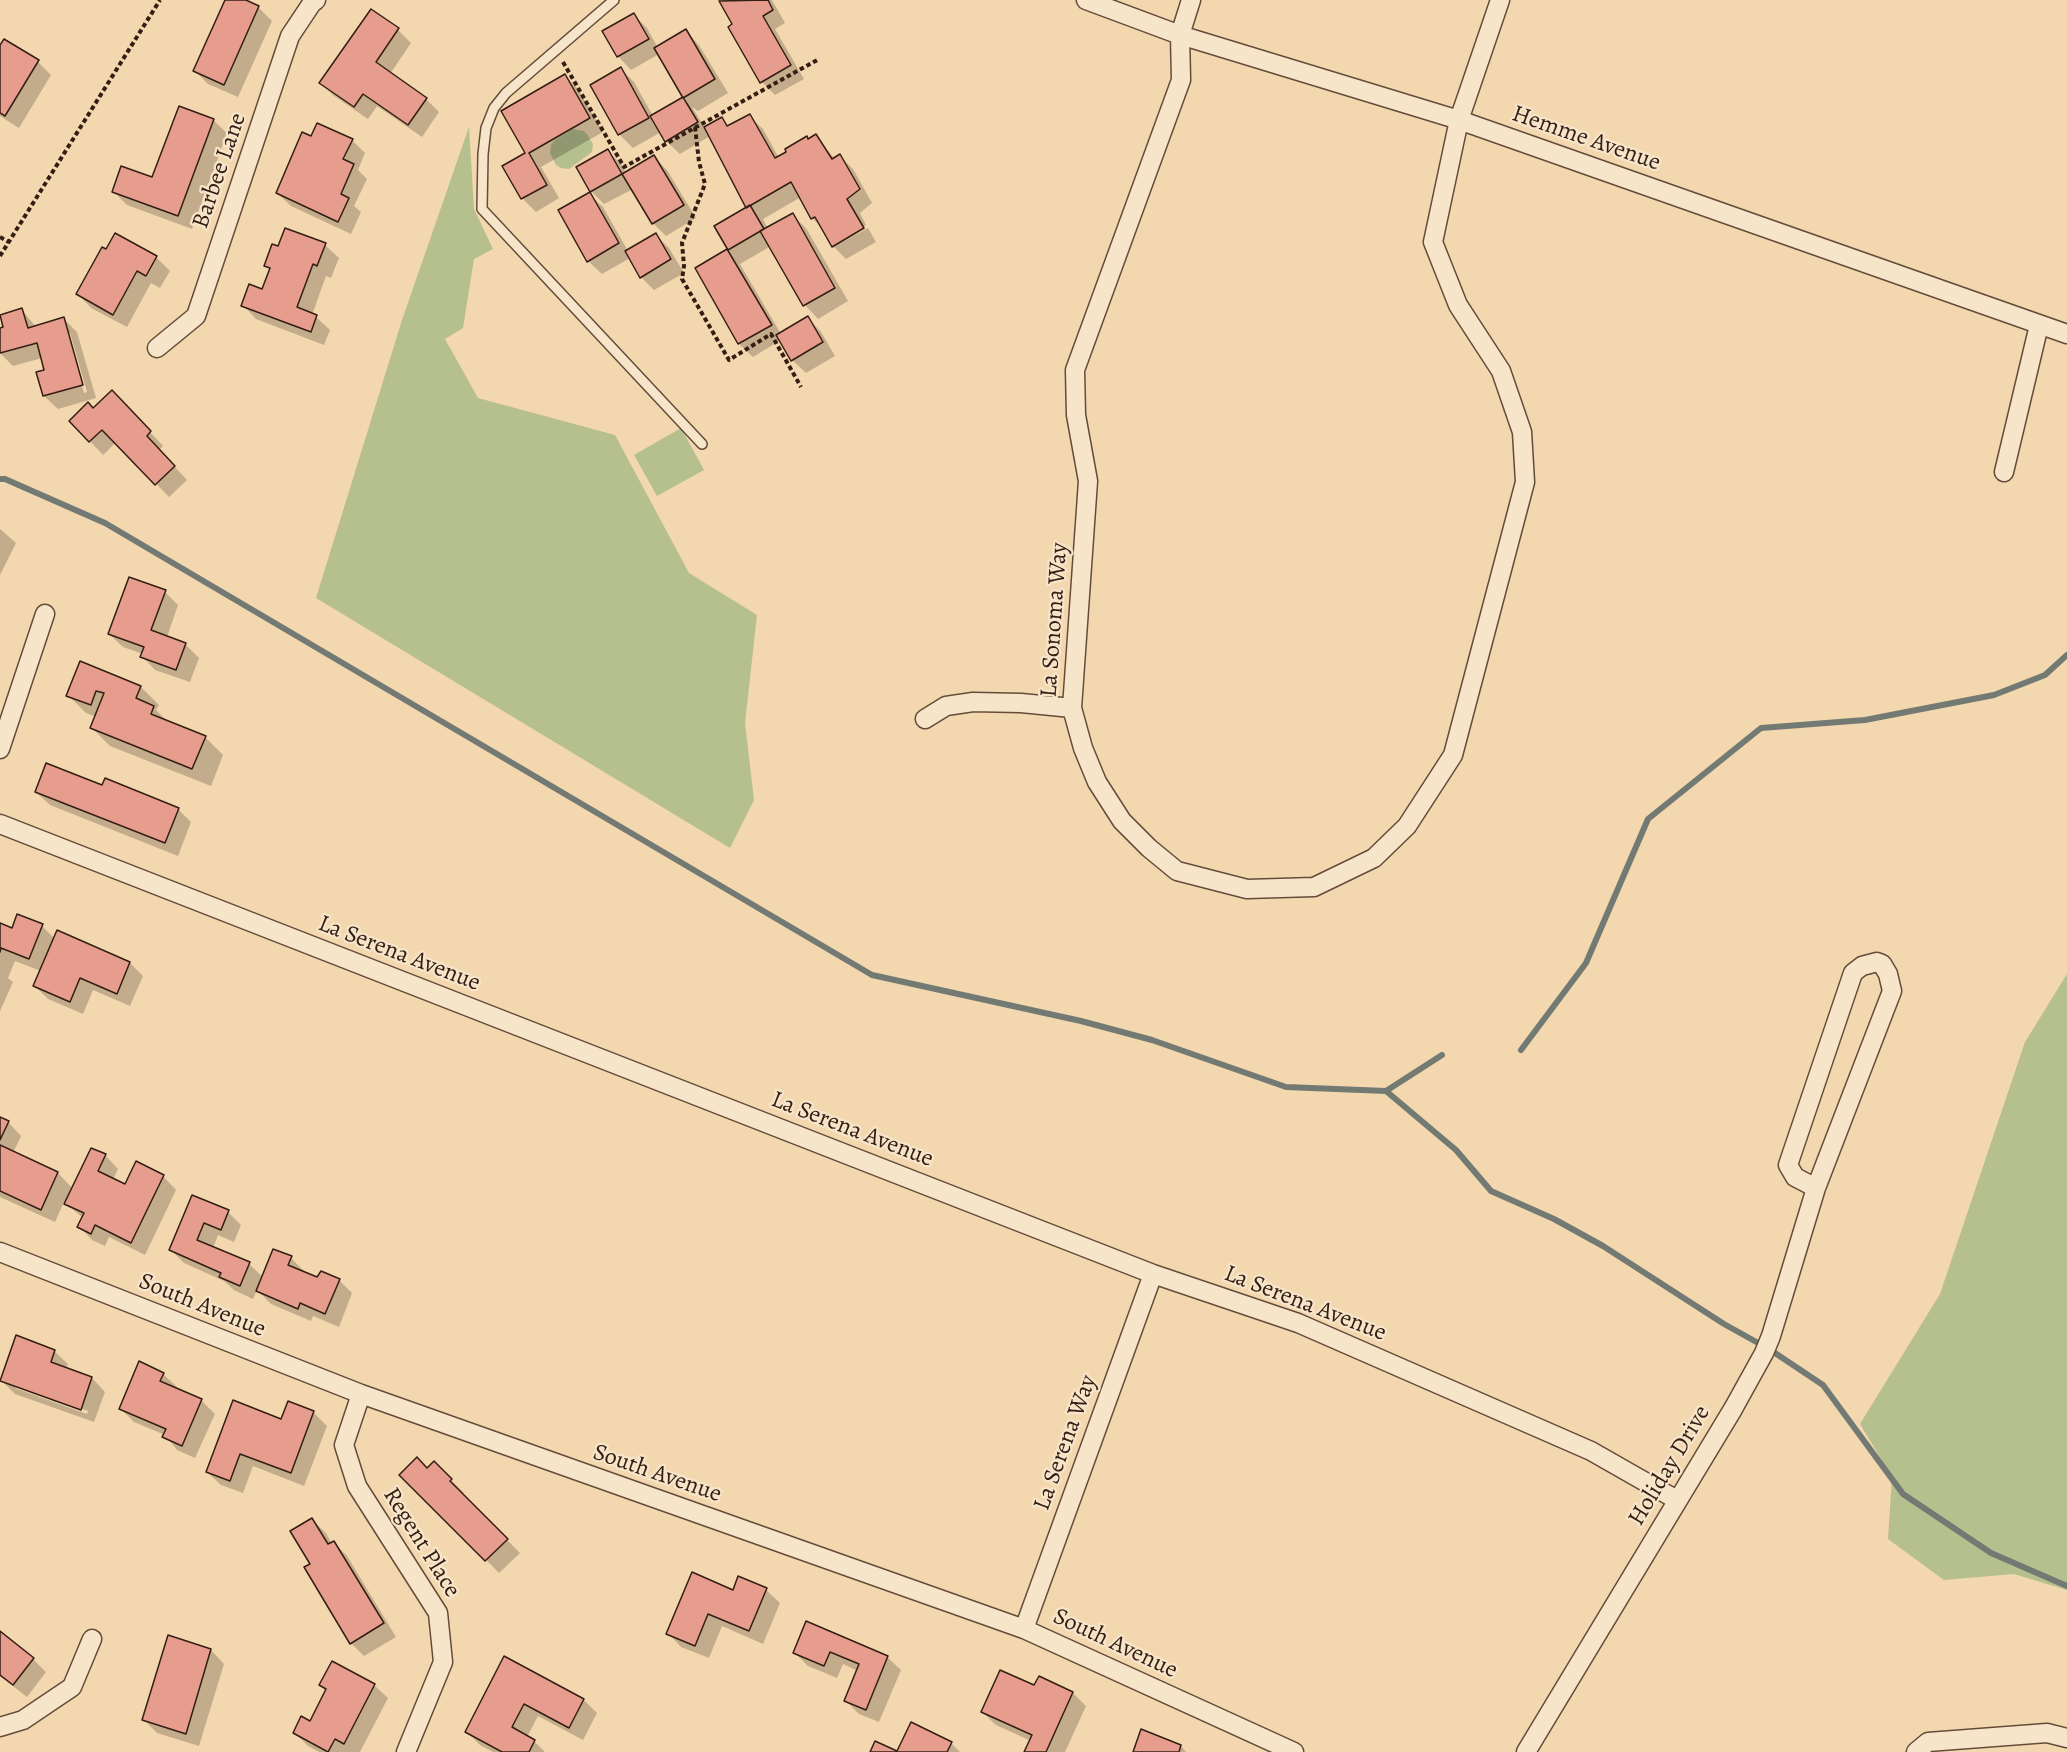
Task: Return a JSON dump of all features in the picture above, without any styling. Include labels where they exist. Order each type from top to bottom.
[{"type":"street","name":"Barbee Lane","points":[[157,348],[196,316],[291,36],[316,0]]},
{"type":"street","name":"Hemme Avenue","points":[[1086,0],[1180,35],[1460,120],[2067,334]]},
{"type":"street","name":"La Sonoma Way","points":[[1191,0],[1180,35],[1181,80],[1075,370],[1076,415],[1088,481],[1072,708],[1083,748],[1097,782],[1122,821],[1149,848],[1177,871],[1246,889],[1314,887],[1374,858],[1407,826],[1454,755],[1525,482],[1522,432],[1501,371],[1458,305],[1432,242],[1460,120],[1500,0]]},
{"type":"street","points":[[2004,471],[2039,325]]},
{"type":"street","points":[[0,749],[45,614]]},
{"type":"street","points":[[925,719],[946,706],[973,702],[1021,703],[1072,708]]},
{"type":"street","name":"La Serena Avenue","points":[[0,824],[1153,1274],[1298,1323],[1591,1451],[1677,1500]]},
{"type":"street","name":"Holiday Drive","points":[[1526,1752],[1766,1348],[1816,1188],[1892,991],[1888,974],[1882,964],[1877,962],[1862,966],[1853,973],[1788,1165],[1795,1178],[1816,1188]]},
{"type":"street","name":"South Avenue","points":[[0,1252],[361,1394],[1024,1629],[1294,1752]]},
{"type":"street","name":"La Serena Way","points":[[1024,1629],[1153,1274]]},
{"type":"street","name":"Regent Place","points":[[361,1394],[344,1445],[357,1486],[438,1613],[443,1662],[406,1752]]},
{"type":"street","points":[[0,1728],[23,1720],[72,1687],[92,1639]]},
{"type":"street","points":[[1916,1752],[1928,1742],[2048,1733],[2067,1738]]},
{"type":"lane","points":[[614,0],[506,93],[494,108],[486,128],[482,209],[702,444]]},
{"type":"path","points":[[0,256],[160,0]]},
{"type":"path","points":[[556,51],[624,167],[819,59]]},
{"type":"path","points":[[695,127],[699,162],[705,184],[682,243],[684,266],[682,279],[729,360],[771,334],[801,387]]},
{"type":"path","points":[[0,237],[9,242]]},
{"type":"green space","points":[[469,127],[474,209],[493,249],[474,259],[463,328],[445,339],[478,398],[615,435],[689,573],[757,615],[745,723],[754,800],[730,848],[316,598],[402,320]]},
{"type":"green space","points":[[573,129],[584,131],[587,134],[593,144],[592,152],[569,169],[561,168],[556,165],[550,153],[551,145]]},
{"type":"green space","points":[[681,428],[704,470],[657,496],[634,455]]},
{"type":"green space","points":[[2067,974],[2067,1590],[2014,1574],[1944,1580],[1888,1539],[1892,1477],[1860,1424],[1940,1294],[2025,1042]]},
{"type":"building","points":[[225,0],[246,0],[259,6],[224,85],[193,71]]},
{"type":"building","points":[[768,0],[773,10],[763,16],[791,65],[760,83],[728,27],[732,24],[719,1]]},
{"type":"building","points":[[371,9],[399,28],[376,62],[427,98],[408,125],[363,94],[354,107],[319,83]]},
{"type":"building","points":[[634,13],[649,39],[617,57],[602,31]]},
{"type":"building","points":[[686,29],[715,79],[683,98],[654,48]]},
{"type":"building","points":[[4,39],[39,60],[5,116],[0,113],[0,45]]},
{"type":"building","points":[[621,67],[649,118],[618,135],[590,85]]},
{"type":"building","points":[[565,74],[590,118],[529,153],[547,185],[521,199],[502,166],[525,153],[501,111]]},
{"type":"building","points":[[683,97],[698,122],[665,142],[650,116]]},
{"type":"building","points":[[179,106],[214,119],[178,216],[112,192],[121,166],[152,177]]},
{"type":"building","points":[[750,114],[775,158],[807,136],[808,139],[816,134],[832,159],[840,154],[860,189],[847,199],[864,228],[832,247],[815,217],[811,219],[791,182],[746,208],[704,127],[722,117],[727,126]]},
{"type":"building","points":[[317,123],[353,139],[343,159],[354,164],[341,194],[349,198],[338,222],[276,193],[302,132],[311,136]]},
{"type":"building","points":[[608,149],[622,174],[590,192],[576,167]]},
{"type":"building","points":[[654,155],[684,205],[652,224],[622,174]]},
{"type":"building","points":[[590,192],[619,243],[587,262],[558,210]]},
{"type":"building","points":[[750,205],[764,229],[728,250],[714,226]]},
{"type":"building","points":[[793,213],[835,288],[803,306],[760,231]]},
{"type":"building","points":[[285,228],[326,243],[317,266],[313,264],[297,307],[317,315],[311,332],[241,306],[249,284],[262,289],[270,268],[264,266],[272,244],[278,246]]},
{"type":"building","points":[[115,233],[157,256],[146,276],[137,271],[113,315],[76,294],[102,247],[106,249]]},
{"type":"building","points":[[656,233],[671,259],[640,278],[625,251]]},
{"type":"building","points":[[727,249],[772,325],[738,344],[695,268]]},
{"type":"building","points":[[22,308],[28,328],[64,317],[83,385],[43,396],[36,372],[44,370],[37,343],[0,353],[0,328],[3,327],[0,315]]},
{"type":"building","points":[[808,316],[823,342],[791,361],[776,335]]},
{"type":"building","points":[[112,390],[151,431],[147,436],[175,466],[155,485],[102,430],[89,442],[69,421],[88,402],[93,408]]},
{"type":"building","points":[[129,577],[166,590],[151,630],[186,643],[176,670],[140,657],[144,647],[108,634]]},
{"type":"building","points":[[80,661],[141,686],[136,698],[154,706],[151,714],[206,736],[192,769],[90,728],[104,693],[96,691],[91,705],[66,696]]},
{"type":"building","points":[[46,763],[102,785],[105,778],[179,808],[165,843],[35,792]]},
{"type":"building","points":[[17,914],[43,924],[29,959],[1,948],[0,952],[0,923],[12,928]]},
{"type":"building","points":[[57,930],[130,962],[117,994],[80,978],[70,1002],[33,986]]},
{"type":"building","points":[[0,1117],[9,1121],[0,1140]]},
{"type":"building","points":[[0,1145],[58,1172],[41,1210],[0,1191]]},
{"type":"building","points":[[91,1148],[106,1154],[98,1171],[125,1184],[136,1161],[164,1175],[131,1243],[95,1225],[91,1234],[77,1227],[84,1213],[64,1204]]},
{"type":"building","points":[[192,1195],[229,1210],[221,1230],[204,1223],[197,1240],[250,1262],[240,1286],[219,1277],[221,1273],[169,1250]]},
{"type":"building","points":[[273,1249],[292,1256],[288,1265],[317,1277],[321,1271],[340,1279],[325,1314],[300,1303],[298,1309],[256,1291]]},
{"type":"building","points":[[16,1335],[55,1350],[51,1362],[92,1377],[81,1410],[0,1381]]},
{"type":"building","points":[[139,1361],[164,1373],[160,1381],[202,1399],[182,1446],[162,1437],[166,1429],[119,1409]]},
{"type":"building","points":[[233,1400],[281,1419],[288,1401],[314,1411],[291,1473],[240,1454],[230,1481],[206,1472]]},
{"type":"building","points":[[417,1457],[427,1468],[434,1461],[452,1479],[450,1481],[508,1539],[485,1561],[399,1475]]},
{"type":"building","points":[[312,1518],[328,1544],[334,1541],[384,1623],[350,1644],[304,1567],[310,1564],[290,1531]]},
{"type":"building","points":[[692,1572],[733,1590],[738,1576],[767,1588],[749,1631],[708,1614],[695,1646],[666,1634]]},
{"type":"building","points":[[806,1621],[888,1656],[866,1710],[844,1701],[859,1664],[830,1652],[824,1666],[793,1653]]},
{"type":"building","points":[[0,1631],[34,1658],[13,1685],[0,1675]]},
{"type":"building","points":[[168,1635],[211,1649],[186,1734],[142,1720]]},
{"type":"building","points":[[504,1656],[584,1699],[569,1728],[524,1704],[512,1727],[535,1740],[529,1752],[502,1752],[465,1732]]},
{"type":"building","points":[[332,1661],[375,1684],[344,1744],[335,1739],[328,1752],[293,1733],[301,1716],[310,1721],[326,1689],[319,1685]]},
{"type":"building","points":[[1000,1670],[1034,1685],[1039,1676],[1073,1692],[1046,1752],[1024,1752],[1032,1735],[981,1712]]},
{"type":"building","points":[[911,1722],[952,1742],[947,1752],[870,1752],[875,1741],[897,1751]]},
{"type":"building","points":[[1141,1729],[1181,1745],[1179,1752],[1133,1752]]},
{"type":"waterway","points":[[0,479],[5,479],[105,523],[872,975],[1081,1021],[1152,1040],[1286,1087],[1386,1091],[1442,1055]]},
{"type":"waterway","points":[[1521,1050],[1586,963],[1648,819],[1761,728],[1865,720],[1994,695],[2045,675],[2067,655]]},
{"type":"waterway","points":[[1386,1091],[1456,1150],[1491,1191],[1554,1219],[1603,1246],[1823,1385],[1903,1494],[1991,1553],[2067,1586]]}]
